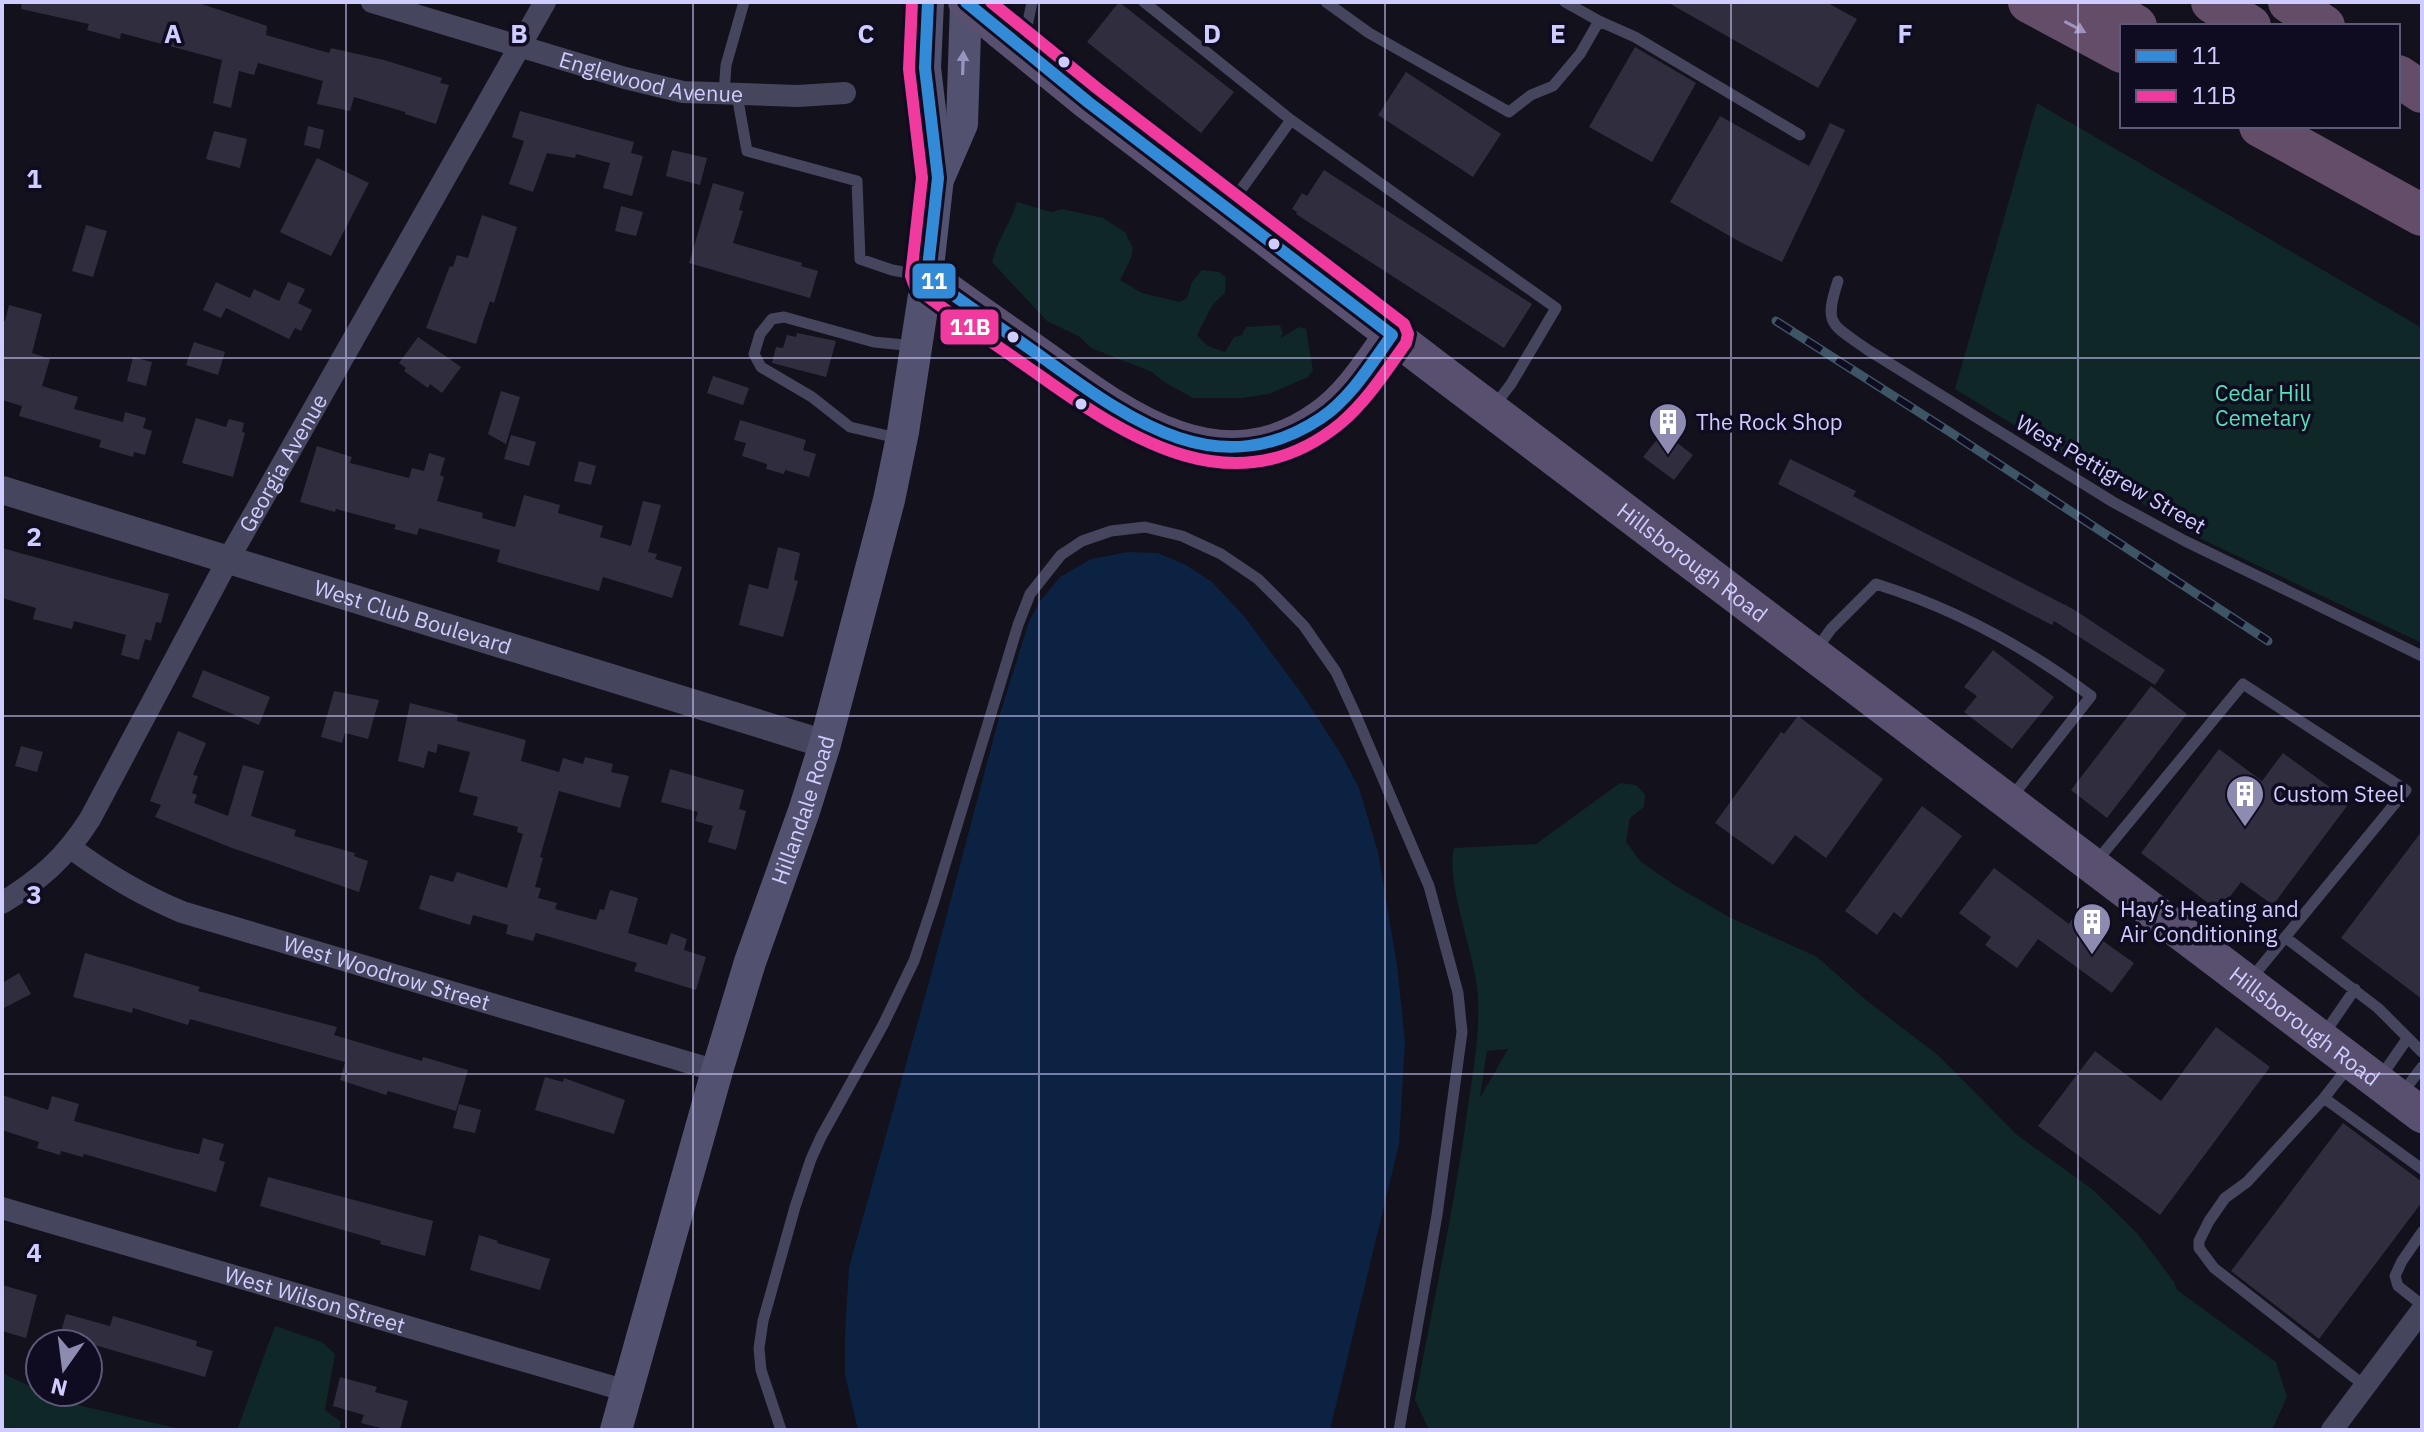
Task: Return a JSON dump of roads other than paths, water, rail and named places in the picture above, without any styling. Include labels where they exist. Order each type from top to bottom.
[{"type":"highway","points":[[2029,2],[2120,51]]},
{"type":"highway","points":[[2097,2],[2133,24]]},
{"type":"highway","points":[[2212,2],[2247,24]]},
{"type":"highway","points":[[2289,2],[2321,24]]},
{"type":"highway","points":[[2400,77],[2422,92]]},
{"type":"highway","points":[[2400,111],[2422,123]]},
{"type":"highway","points":[[2264,128],[2422,215]]},
{"type":"highway","points":[[2303,128],[2422,199]]},
{"type":"main road","name":"Hillandale Road","points":[[616,1430],[750,962],[825,744],[902,439],[927,276],[938,178],[925,68],[928,2]]},
{"type":"main road","name":"Hillandale Road","points":[[938,178],[962,124],[966,2]]},
{"type":"main road","name":"Hillsborough Road","points":[[966,2],[1392,335],[2387,1089]]},
{"type":"main road","points":[[927,276],[1096,397],[1173,438],[1213,448],[1275,441],[1312,424],[1354,386],[1392,335]]},
{"type":"street","name":"Englewood Avenue","points":[[372,2],[625,78],[683,92],[730,95],[845,93]]},
{"type":"street","name":"Georgia Avenue","points":[[2,903],[38,880],[71,848],[90,819],[229,558],[545,2]]},
{"type":"street","name":"West Club Boulevard","points":[[2,490],[825,744]]},
{"type":"street","name":"West Woodrow Street","points":[[71,848],[141,895],[182,912],[717,1071]]},
{"type":"street","name":"West Wilson Street","points":[[2,1208],[627,1391]]},
{"type":"street","points":[[2332,1430],[2422,1308]]},
{"type":"lane","points":[[744,2],[726,65],[730,95],[747,151],[857,181],[860,259],[892,270],[927,276]]},
{"type":"lane","points":[[1011,40],[1032,2]]},
{"type":"lane","points":[[1144,2],[1291,120],[1556,308],[1511,384],[1492,409]]},
{"type":"lane","points":[[1326,2],[1369,33],[1509,112],[1531,95],[1553,86],[1580,54],[1599,21]]},
{"type":"lane","points":[[1565,2],[1635,37],[1800,135]]},
{"type":"lane","points":[[1227,208],[1291,120]]},
{"type":"lane","name":"West Pettigrew Street","points":[[1838,281],[1829,311],[1832,323],[1868,350],[2006,437],[2161,528],[2422,656]]},
{"type":"lane","points":[[902,439],[850,427],[812,397],[761,367],[754,354],[760,334],[772,319],[784,317],[874,342],[917,346]]},
{"type":"lane","points":[[781,1430],[761,1370],[759,1348],[763,1321],[795,1207],[816,1148],[914,961],[1030,594],[1061,555],[1082,541],[1111,531],[1145,527],[1182,536],[1221,554],[1258,579],[1304,626],[1336,672],[1429,886],[1458,993],[1462,1032],[1437,1215],[1399,1430]]},
{"type":"lane","points":[[1814,654],[1831,629],[1876,584],[1906,593],[2002,639],[2051,666],[2091,696],[2009,801]]},
{"type":"lane","points":[[2094,866],[2243,684],[2406,790],[2247,983]]},
{"type":"lane","points":[[2285,937],[2378,1008],[2422,1052]]},
{"type":"lane","points":[[2321,1039],[2355,989]]},
{"type":"lane","points":[[2387,1089],[2407,1039]]},
{"type":"lane","points":[[2365,1386],[2214,1268],[2199,1248],[2209,1221],[2225,1198],[2247,1182],[2324,1098],[2387,1089],[2422,1067]]},
{"type":"lane","points":[[2324,1098],[2422,1169]]},
{"type":"lane","points":[[2422,1232],[2395,1276],[2398,1286],[2422,1308]]},
{"type":"water","points":[[1128,552],[1158,553],[1186,565],[1212,582],[1244,616],[1302,694],[1341,754],[1359,788],[1378,852],[1397,965],[1405,1041],[1399,1144],[1330,1430],[858,1430],[845,1375],[849,1267],[1000,714],[1029,621],[1041,600],[1060,577],[1091,559]]},
{"type":"railway","points":[[1776,321],[2268,641]]},
{"type":"place","name":"The Rock Shop","points":[[1668,456]]},
{"type":"place","name":"Custom Steel","points":[[2245,828]]},
{"type":"place","name":"Hay’s Heating and Air Conditioning","points":[[2092,956]]},
{"type":"park label","name":"Cedar Hill Cemetary","points":[[2263,406]]}]
